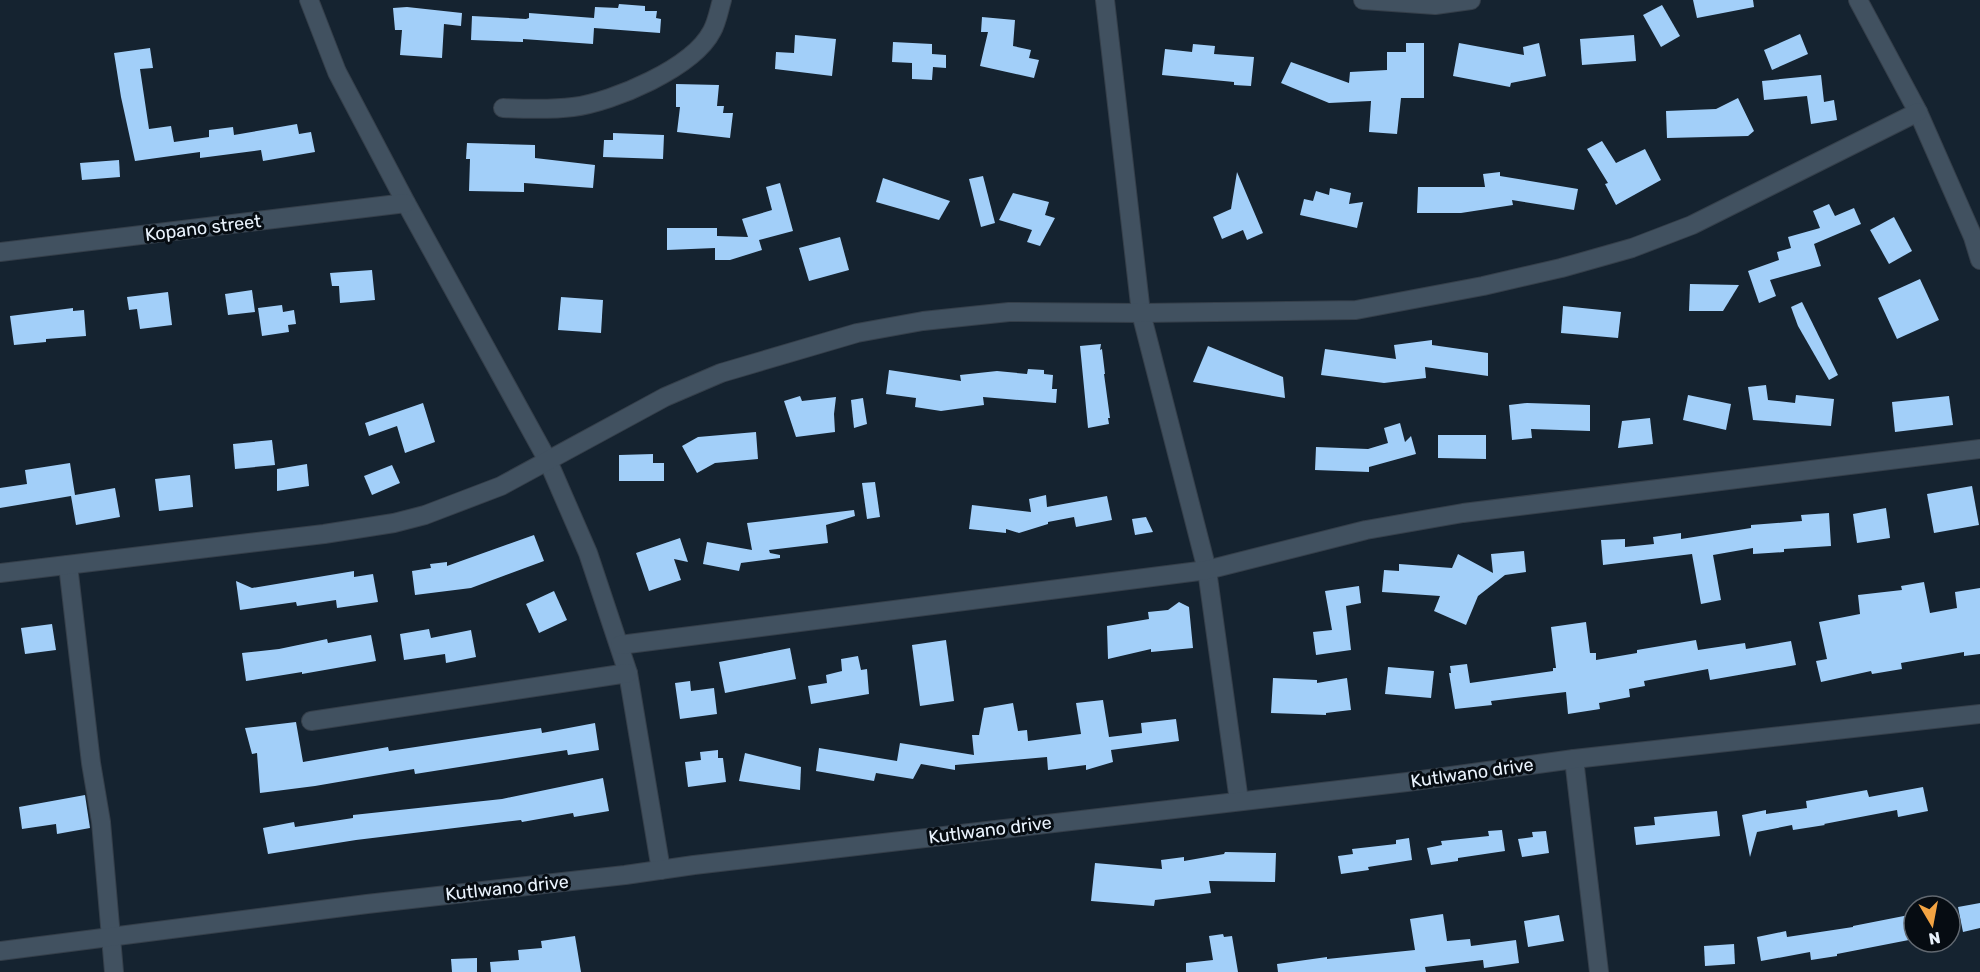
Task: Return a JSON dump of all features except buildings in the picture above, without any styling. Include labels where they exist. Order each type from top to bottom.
[{"type":"street","points":[[309,0],[337,72],[406,203],[548,461],[588,553],[628,673],[661,870]]},
{"type":"street","points":[[503,108],[537,110],[574,107],[603,100],[649,81],[676,67],[701,47],[712,31],[722,0]]},
{"type":"street","points":[[1105,0],[1141,313],[1207,570],[1239,801]]},
{"type":"street","points":[[1363,0],[1435,5],[1471,0]]},
{"type":"street","points":[[1858,0],[1918,112],[1974,237],[1980,260]]},
{"type":"street","points":[[0,573],[324,534],[394,523],[425,515],[501,486],[666,396],[721,373],[857,333],[923,321],[987,313],[1356,310],[1484,286],[1561,268],[1632,248],[1692,225],[1918,112]]},
{"type":"street","name":"Kopano street","points":[[0,252],[406,203]]},
{"type":"street","points":[[620,645],[1207,570],[1366,530],[1463,513],[1980,449]]},
{"type":"street","points":[[68,565],[91,763],[101,822],[114,972]]},
{"type":"street","points":[[311,721],[628,673]]},
{"type":"street","name":"Kutlwano drive","points":[[0,951],[367,904],[1407,782],[1574,759],[1980,714]]},
{"type":"street","points":[[1574,759],[1599,972]]}]
